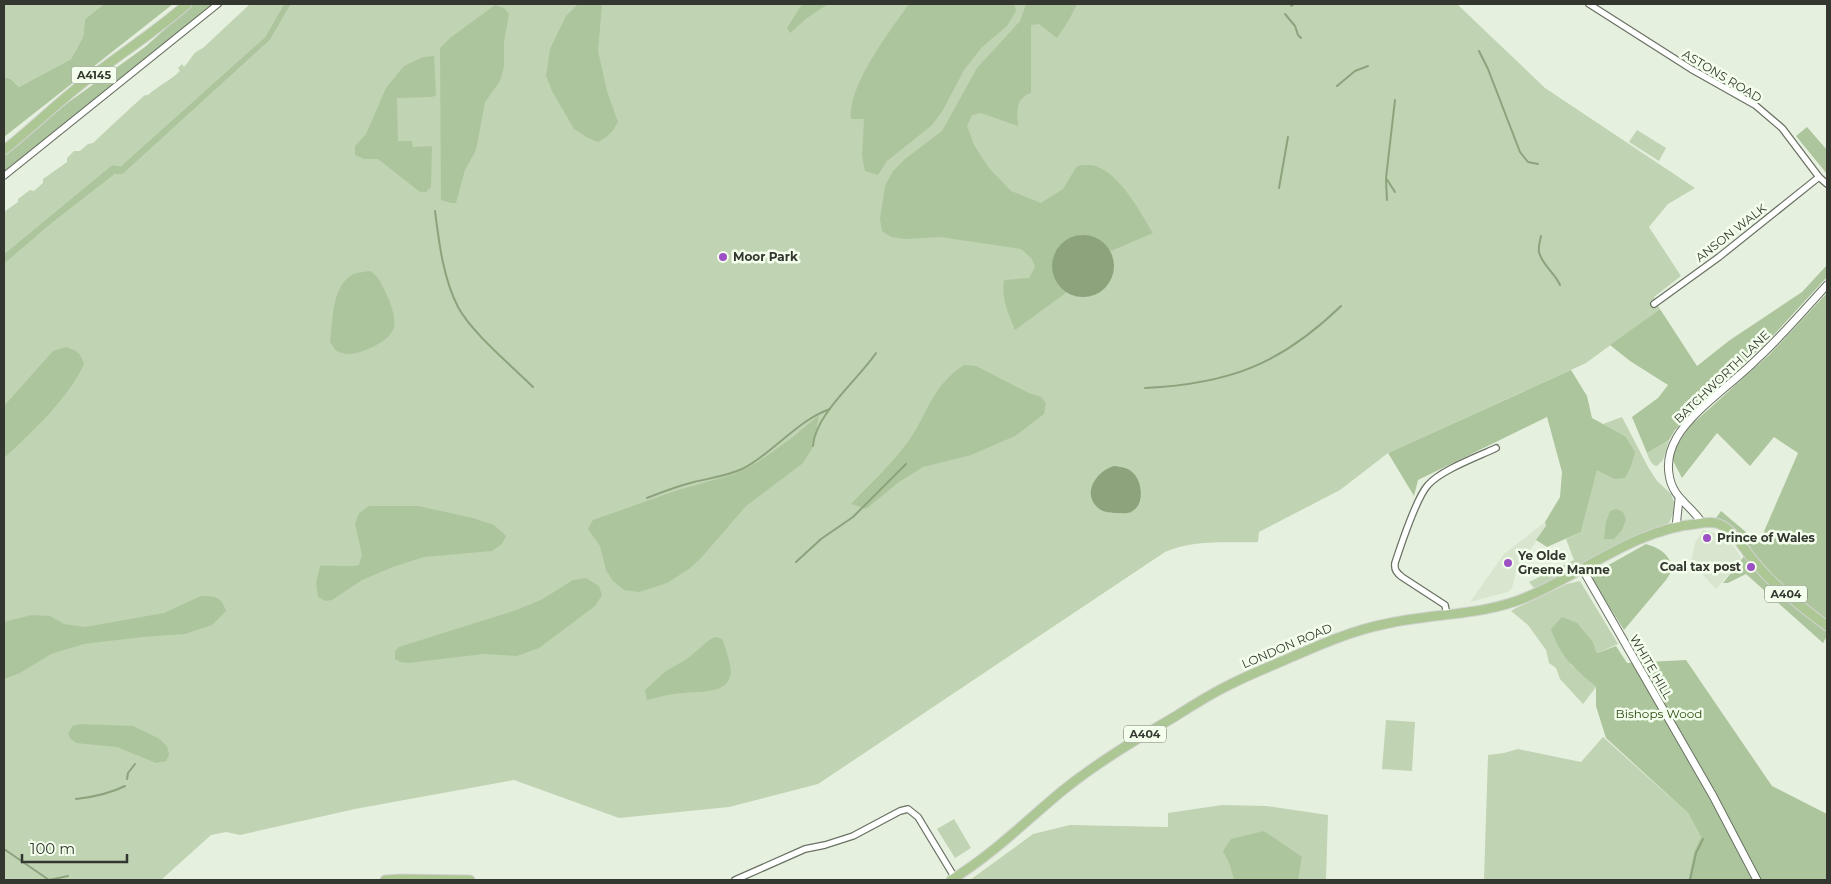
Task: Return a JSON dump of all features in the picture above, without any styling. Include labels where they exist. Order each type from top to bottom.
[{"type":"main road","name":"A4145","points":[[4,150],[82,84],[146,38],[187,4]]},
{"type":"main road","name":"A404","points":[[1676,527],[1702,523],[1717,524],[1726,528],[1735,536],[1750,557],[1774,584],[1793,601],[1827,626]]},
{"type":"main road","name":"LONDON ROAD","points":[[953,879],[989,854],[1061,792],[1100,762],[1228,685],[1316,647],[1364,629],[1404,620],[1505,605],[1583,570],[1647,537],[1676,527]]},
{"type":"main road","points":[[384,880],[470,880]]},
{"type":"street","points":[[4,176],[218,4]]},
{"type":"street","name":"ASTONS ROAD","points":[[1589,4],[1691,69],[1755,105],[1782,128],[1819,177],[1827,184]]},
{"type":"street","name":"ANSON WALK","points":[[1654,304],[1719,257],[1819,177]]},
{"type":"street","name":"BATCHWORTH LANE","points":[[1702,523],[1690,507],[1679,499],[1672,485],[1668,468],[1670,454],[1678,436],[1692,418],[1757,360],[1827,285]]},
{"type":"street","points":[[1447,615],[1445,605],[1402,577],[1394,568],[1395,563],[1419,499],[1428,485],[1442,474],[1496,448]]},
{"type":"street","name":"BATCHWORTH LANE","points":[[1676,527],[1679,499]]},
{"type":"street","name":"WHITE HILL","points":[[1583,570],[1713,796],[1757,880]]},
{"type":"street","points":[[735,880],[800,851],[853,836],[900,811],[908,809],[918,817],[953,879]]},
{"type":"shaded area","points":[[4,4],[104,4],[85,19],[83,37],[71,59],[19,87],[11,79],[4,77]]},
{"type":"shaded area","points":[[250,4],[284,4],[265,37],[121,166],[112,165],[4,254],[4,212],[30,190],[34,191],[43,183],[43,179],[67,162],[67,158],[74,151],[80,151],[88,144],[93,143],[145,95],[148,95],[180,71],[178,68],[182,64],[184,67],[194,54],[203,48]]},
{"type":"shaded area","points":[[291,4],[1457,4],[1545,88],[1695,188],[1668,204],[1649,227],[1681,276],[1654,297],[1660,309],[1586,363],[1388,453],[1340,490],[1259,532],[1258,542],[1199,543],[1165,552],[818,784],[729,807],[619,818],[514,780],[355,809],[240,835],[226,832],[211,835],[161,880],[4,879],[4,264],[52,223],[115,174],[123,174],[270,40]]},
{"type":"shaded area","points":[[1637,130],[1666,148],[1659,161],[1629,142]]},
{"type":"shaded area","points":[[1083,235],[1100,240],[1105,244],[1109,249],[1114,266],[1109,283],[1105,288],[1100,292],[1083,297],[1066,292],[1061,288],[1057,283],[1052,266],[1057,249],[1061,244],[1066,240]]},
{"type":"shaded area","points":[[1622,417],[1648,467],[1657,481],[1671,494],[1674,502],[1673,514],[1669,523],[1535,589],[1529,582],[1574,560],[1566,539],[1581,532],[1597,469],[1614,479],[1625,436],[1603,424]]},
{"type":"shaded area","points":[[1669,440],[1663,460],[1657,466],[1653,464],[1647,453]]},
{"type":"shaded area","points":[[1114,466],[1130,470],[1138,479],[1141,494],[1139,503],[1129,513],[1103,511],[1095,505],[1092,498],[1092,485],[1096,479],[1101,473]]},
{"type":"shaded area","points":[[1545,522],[1546,526],[1543,532],[1517,568],[1512,588],[1508,592],[1470,602],[1504,554]]},
{"type":"shaded area","points":[[1703,530],[1722,535],[1731,542],[1742,559],[1716,589],[1691,562],[1695,543]]},
{"type":"shaded area","points":[[1580,581],[1618,644],[1597,653],[1593,642],[1570,664],[1596,687],[1583,704],[1560,679],[1556,668],[1549,663],[1546,650],[1528,625],[1511,611],[1567,584]]},
{"type":"shaded area","points":[[1386,720],[1415,722],[1412,771],[1382,769]]},
{"type":"shaded area","points":[[1603,737],[1688,813],[1701,837],[1694,851],[1688,880],[1484,880],[1488,755],[1518,749],[1581,762]]},
{"type":"shaded area","points":[[1222,805],[1266,806],[1328,815],[1326,880],[970,880],[1033,834],[1070,825],[1168,827],[1168,813]]},
{"type":"shaded area","points":[[954,819],[971,848],[955,858],[937,829]]},
{"type":"green space","points":[[104,4],[173,4],[4,137],[4,77],[11,79],[19,87],[71,59],[83,37],[85,19]]},
{"type":"green space","points":[[193,4],[215,4],[4,174],[4,155],[66,104],[145,47]]},
{"type":"green space","points":[[284,4],[291,4],[270,40],[123,174],[115,174],[52,223],[4,264],[4,254],[112,165],[121,166],[265,37]]},
{"type":"green space","points":[[578,4],[602,4],[598,51],[607,91],[618,122],[610,134],[598,142],[574,129],[552,91],[546,76],[550,49],[566,16]]},
{"type":"green space","points":[[802,4],[828,4],[807,18],[790,33],[787,28]]},
{"type":"green space","points":[[909,4],[1014,4],[1016,11],[1007,26],[982,47],[964,70],[943,110],[932,125],[887,161],[878,175],[865,171],[862,156],[864,119],[851,119],[852,105],[856,90],[872,59]]},
{"type":"green space","points":[[1026,4],[1077,4],[1057,38],[1039,24],[1031,25],[1031,93],[1022,98],[1018,106],[1018,126],[981,113],[972,115],[967,126],[974,145],[989,168],[1011,191],[1041,203],[1063,189],[1077,166],[1092,165],[1100,168],[1123,188],[1137,206],[1153,233],[1111,251],[1096,238],[1090,236],[1077,236],[1065,241],[1056,251],[1054,260],[1059,281],[1067,292],[1015,330],[1004,299],[1004,280],[1029,278],[1035,267],[1032,259],[1021,249],[940,237],[905,239],[891,237],[882,231],[880,219],[885,186],[893,171],[905,159],[942,131],[977,68],[1020,21]]},
{"type":"green space","points":[[495,5],[504,8],[509,14],[504,42],[504,67],[500,81],[485,102],[476,150],[465,170],[456,203],[451,203],[441,200],[440,48],[450,38]]},
{"type":"green space","points":[[434,56],[436,95],[432,97],[397,98],[398,141],[412,141],[413,147],[432,146],[431,187],[426,192],[420,192],[378,159],[364,159],[355,155],[355,146],[366,134],[386,88],[404,66],[423,57]]},
{"type":"green space","points":[[1807,127],[1827,150],[1827,174],[1796,136]]},
{"type":"green space","points":[[1827,265],[1827,277],[1769,340],[1697,406],[1675,430],[1669,440],[1647,453],[1632,417],[1658,398],[1668,385],[1630,361],[1610,345],[1660,309],[1697,366],[1730,340],[1802,292]]},
{"type":"green space","points":[[370,271],[380,280],[391,305],[394,323],[392,332],[382,342],[361,352],[348,354],[336,351],[330,342],[334,304],[337,295],[346,279],[360,272]]},
{"type":"green space","points":[[1827,293],[1827,636],[1823,643],[1746,574],[1728,583],[1723,583],[1750,547],[1716,518],[1721,511],[1759,543],[1798,453],[1774,437],[1750,466],[1717,433],[1682,478],[1672,459],[1677,445],[1690,426],[1769,355]]},
{"type":"green space","points":[[66,347],[78,352],[83,360],[84,364],[77,377],[59,402],[4,458],[4,406],[53,351]]},
{"type":"green space","points":[[964,365],[976,366],[1029,393],[1041,397],[1046,403],[1044,414],[1015,436],[971,455],[923,467],[899,482],[866,509],[851,504],[903,448],[938,390],[953,373]]},
{"type":"green space","points":[[1571,370],[1587,396],[1592,418],[1625,436],[1635,452],[1625,478],[1614,479],[1597,470],[1581,532],[1547,547],[1536,540],[1546,526],[1545,522],[1560,497],[1562,472],[1547,417],[1418,480],[1414,496],[1388,453]]},
{"type":"green space","points":[[819,415],[813,447],[803,463],[746,506],[701,558],[689,569],[667,583],[639,592],[624,590],[613,581],[606,570],[600,546],[588,529],[593,520],[678,490],[735,474],[758,462],[793,437]]},
{"type":"green space","points":[[369,506],[418,506],[473,518],[494,525],[506,536],[502,544],[492,551],[424,557],[362,580],[332,600],[326,601],[318,597],[316,583],[320,566],[359,565],[362,555],[355,524],[359,513]]},
{"type":"green space","points":[[1616,509],[1623,512],[1626,520],[1622,530],[1614,539],[1604,539],[1606,522],[1610,511]]},
{"type":"green space","points":[[1646,544],[1663,552],[1669,559],[1673,569],[1624,630],[1593,581],[1593,576],[1596,572]]},
{"type":"green space","points":[[586,578],[599,586],[602,595],[595,606],[539,648],[517,656],[483,654],[408,663],[395,659],[395,651],[399,647],[516,610],[541,600],[573,580]]},
{"type":"green space","points":[[201,596],[217,598],[222,602],[226,611],[212,625],[185,634],[84,644],[51,654],[20,673],[4,679],[4,623],[7,621],[32,615],[50,616],[64,624],[85,627],[164,613]]},
{"type":"green space","name":"Bishops Wood","points":[[1562,617],[1577,623],[1593,642],[1597,653],[1616,646],[1627,663],[1686,660],[1772,786],[1827,814],[1827,880],[1688,880],[1694,851],[1701,837],[1688,813],[1606,738],[1596,706],[1596,687],[1564,655],[1551,629]]},
{"type":"green space","points":[[715,637],[722,639],[731,670],[729,680],[724,686],[706,691],[671,694],[647,700],[645,690],[666,671],[687,659]]},
{"type":"green space","points":[[79,724],[133,726],[158,738],[167,746],[169,755],[166,761],[156,763],[117,747],[76,743],[70,738],[68,733],[73,726]]},
{"type":"green space","points":[[1264,831],[1302,857],[1298,880],[1234,880],[1230,865],[1223,851],[1231,839]]},
{"type":"waterway","points":[[1285,14],[1295,26],[1301,38]]},
{"type":"waterway","points":[[1479,51],[1488,69],[1520,152],[1528,162],[1538,164]]},
{"type":"waterway","points":[[1337,86],[1355,71],[1368,66]]},
{"type":"waterway","points":[[1395,100],[1386,178],[1395,192]]},
{"type":"waterway","points":[[1279,188],[1288,137]]},
{"type":"waterway","points":[[1386,180],[1387,200]]},
{"type":"waterway","points":[[435,211],[445,272],[458,307],[482,338],[533,387]]},
{"type":"waterway","points":[[1541,236],[1539,252],[1560,285]]},
{"type":"waterway","points":[[1145,388],[1202,382],[1251,368],[1274,357],[1296,343],[1341,306]]},
{"type":"waterway","points":[[813,446],[821,422],[829,410],[876,353]]},
{"type":"waterway","points":[[647,498],[682,485],[742,469],[764,455],[806,421],[830,409]]},
{"type":"waterway","points":[[796,562],[821,539],[853,517],[906,464]]},
{"type":"waterway","points":[[127,779],[128,773],[135,764]]},
{"type":"waterway","points":[[76,799],[101,795],[125,786]]},
{"type":"waterway","points":[[1690,880],[1696,853],[1703,839]]},
{"type":"waterway","points":[[4,849],[49,880],[68,876]]},
{"type":"place","name":"Moor Park","points":[[723,257]]},
{"type":"place","name":"Prince of Wales","points":[[1707,538]]},
{"type":"place","name":"Ye Olde Greene Manne","points":[[1508,563]]},
{"type":"place","name":"Coal tax post","points":[[1751,567]]}]
